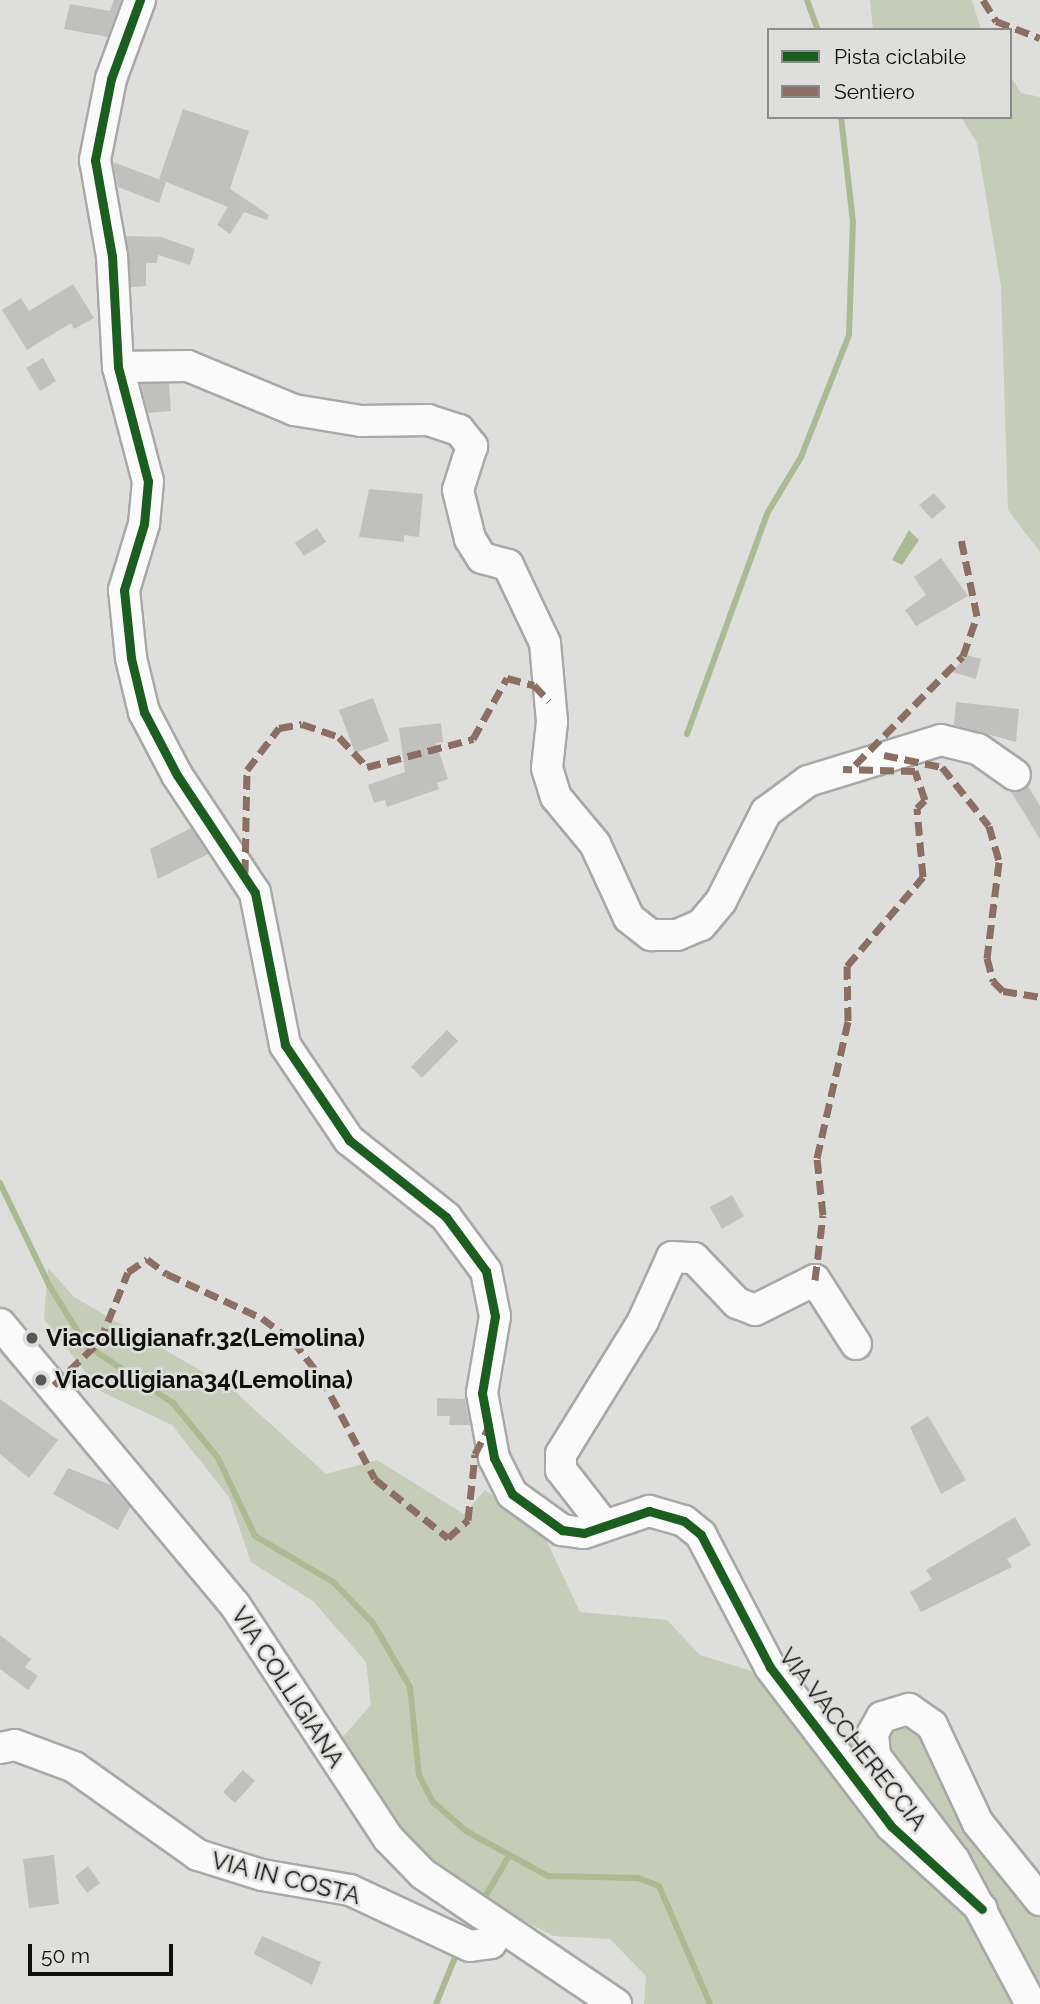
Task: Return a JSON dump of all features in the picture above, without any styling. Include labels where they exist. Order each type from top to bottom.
[{"type":"street","name":"VIA VACCHERECCIA","points":[[140,0],[111,79],[95,160],[112,256],[118,367],[148,481],[144,524],[124,590],[144,712],[222,850],[255,893],[274,1007],[306,1083],[349,1140],[446,1216],[486,1271],[495,1316],[482,1393],[494,1458],[512,1494],[562,1530],[584,1533],[649,1511],[684,1521],[701,1535],[770,1667],[891,1826],[982,1909]]},
{"type":"street","points":[[118,367],[188,366],[248,386],[294,410],[361,421],[428,420],[459,430],[471,446],[458,490],[470,540],[482,558],[508,565],[545,643],[552,722],[547,768],[556,797],[595,844],[629,918],[651,934],[677,935],[701,925],[721,901],[766,812],[807,781],[941,740],[978,749],[1015,775]]},
{"type":"street","points":[[604,1525],[561,1470],[561,1454],[643,1321],[672,1257],[694,1258],[737,1303],[755,1310],[815,1280],[856,1344]]},
{"type":"street","name":"VIA COLLIGIANA","points":[[0,1324],[227,1594],[388,1838],[423,1874],[616,2004]]},
{"type":"street","points":[[1031,2004],[954,1860],[875,1756],[876,1723],[891,1712],[909,1709],[932,1725],[978,1823],[1040,1900]]},
{"type":"street","name":"VIA IN COSTA","points":[[0,1748],[15,1745],[74,1767],[198,1855],[262,1875],[350,1890],[470,1946],[491,1943],[498,1925]]},
{"type":"shaded area","points":[[870,0],[972,0],[980,28],[873,28]]},
{"type":"shaded area","points":[[1012,79],[1021,93],[1040,97],[1040,552],[1008,510],[1001,287],[977,143],[962,119],[1012,119]]},
{"type":"shaded area","points":[[909,530],[919,540],[902,565],[892,560]]},
{"type":"shaded area","points":[[48,1268],[74,1297],[232,1389],[326,1474],[377,1460],[464,1514],[485,1490],[542,1531],[580,1612],[667,1620],[700,1655],[758,1673],[828,1755],[864,1730],[910,1719],[1040,1911],[1040,2004],[644,2004],[646,1976],[610,1939],[554,1936],[492,1905],[400,1833],[341,1739],[371,1705],[366,1662],[313,1601],[251,1562],[229,1497],[172,1425],[100,1391],[44,1319]]},
{"type":"building","points":[[114,0],[121,0],[108,37],[64,29],[70,4],[110,11]]},
{"type":"building","points":[[183,109],[249,131],[230,189],[269,215],[267,220],[244,212],[230,234],[217,225],[228,207],[159,179]]},
{"type":"building","points":[[113,162],[166,182],[159,203],[118,187]]},
{"type":"building","points":[[126,236],[161,237],[195,249],[190,265],[158,255],[157,263],[146,263],[146,286],[131,287]]},
{"type":"building","points":[[73,284],[94,318],[74,329],[71,323],[27,350],[2,310],[21,298],[29,311]]},
{"type":"building","points":[[43,358],[56,381],[40,391],[26,368]]},
{"type":"building","points":[[141,384],[169,384],[171,411],[148,413]]},
{"type":"building","points":[[369,489],[423,494],[419,537],[404,535],[404,542],[359,537]]},
{"type":"building","points":[[934,493],[946,507],[932,519],[919,505]]},
{"type":"building","points":[[317,528],[326,542],[304,556],[295,543]]},
{"type":"building","points":[[941,558],[968,596],[916,626],[905,610],[926,595],[914,577]]},
{"type":"building","points":[[967,655],[981,659],[976,679],[952,672]]},
{"type":"building","points":[[373,698],[389,741],[355,753],[339,710]]},
{"type":"building","points":[[956,702],[1019,709],[1016,742],[954,725]]},
{"type":"building","points":[[441,723],[443,742],[436,743],[448,779],[437,783],[439,789],[387,807],[385,800],[374,803],[368,785],[405,772],[399,728]]},
{"type":"building","points":[[1028,786],[1040,806],[1040,839],[1011,792]]},
{"type":"building","points":[[191,828],[208,854],[158,879],[150,849]]},
{"type":"building","points":[[447,1030],[458,1041],[422,1078],[411,1067]]},
{"type":"building","points":[[732,1195],[744,1216],[722,1229],[710,1207]]},
{"type":"building","points":[[437,1398],[465,1399],[470,1425],[449,1425],[450,1416],[437,1416]]},
{"type":"building","points":[[0,1399],[58,1440],[29,1478],[0,1454]]},
{"type":"building","points":[[928,1416],[966,1480],[941,1494],[910,1427]]},
{"type":"building","points":[[68,1468],[111,1485],[130,1507],[118,1530],[53,1494]]},
{"type":"building","points":[[1015,1517],[1031,1545],[1007,1559],[1012,1567],[921,1612],[910,1592],[932,1579],[926,1570]]},
{"type":"building","points":[[0,1635],[31,1659],[25,1667],[38,1676],[28,1690],[0,1669]]},
{"type":"building","points":[[243,1770],[255,1781],[235,1803],[223,1792]]},
{"type":"building","points":[[54,1855],[59,1904],[29,1908],[23,1859]]},
{"type":"building","points":[[88,1866],[100,1883],[87,1893],[75,1876]]},
{"type":"building","points":[[262,1936],[321,1962],[312,1985],[254,1954]]},
{"type":"waterway","points":[[807,0],[817,28]]},
{"type":"waterway","points":[[687,734],[768,512],[801,457],[849,335],[853,222],[841,119]]},
{"type":"waterway","points":[[0,1183],[49,1285],[86,1345],[173,1403],[218,1458],[255,1536],[333,1582],[373,1623],[410,1687],[419,1775],[433,1802],[466,1831],[548,1876],[638,1878],[659,1886],[710,2004]]},
{"type":"waterway","points":[[482,1902],[509,1856]]},
{"type":"waterway","points":[[436,2004],[458,1950]]},
{"type":"marked path","points":[[983,0],[996,21],[1040,38]]},
{"type":"marked path","points":[[855,765],[963,656],[977,616],[961,539]]},
{"type":"marked path","points":[[245,873],[247,770],[279,728],[302,724],[339,737],[367,767],[473,739],[507,678],[534,685],[549,701]]},
{"type":"marked path","points":[[884,755],[942,767],[989,826],[999,862],[987,958],[993,981],[1003,991],[1040,997]]},
{"type":"marked path","points":[[815,1280],[823,1215],[817,1158],[848,1021],[847,966],[923,877],[917,808],[925,800],[915,771],[843,769]]},
{"type":"marked path","points":[[54,1385],[100,1341],[128,1272],[147,1259],[167,1274],[262,1318],[293,1341],[321,1377],[375,1479],[448,1538],[468,1520],[475,1454],[488,1429]]},
{"type":"cycle path","points":[[140,0],[111,79],[95,160],[112,256],[118,367],[148,481],[144,524],[124,590],[131,658],[144,712],[177,775],[255,893],[285,1045],[349,1140],[446,1217],[486,1271],[495,1316],[482,1393],[494,1458],[512,1494],[562,1530],[584,1533],[649,1511],[684,1521],[701,1535],[770,1667],[891,1826],[982,1909]]},
{"type":"place","name":"Viacolligianafr.32(Lemolina)","points":[[32,1338]]},
{"type":"place","name":"Viacolligiana34(Lemolina)","points":[[41,1380]]}]
